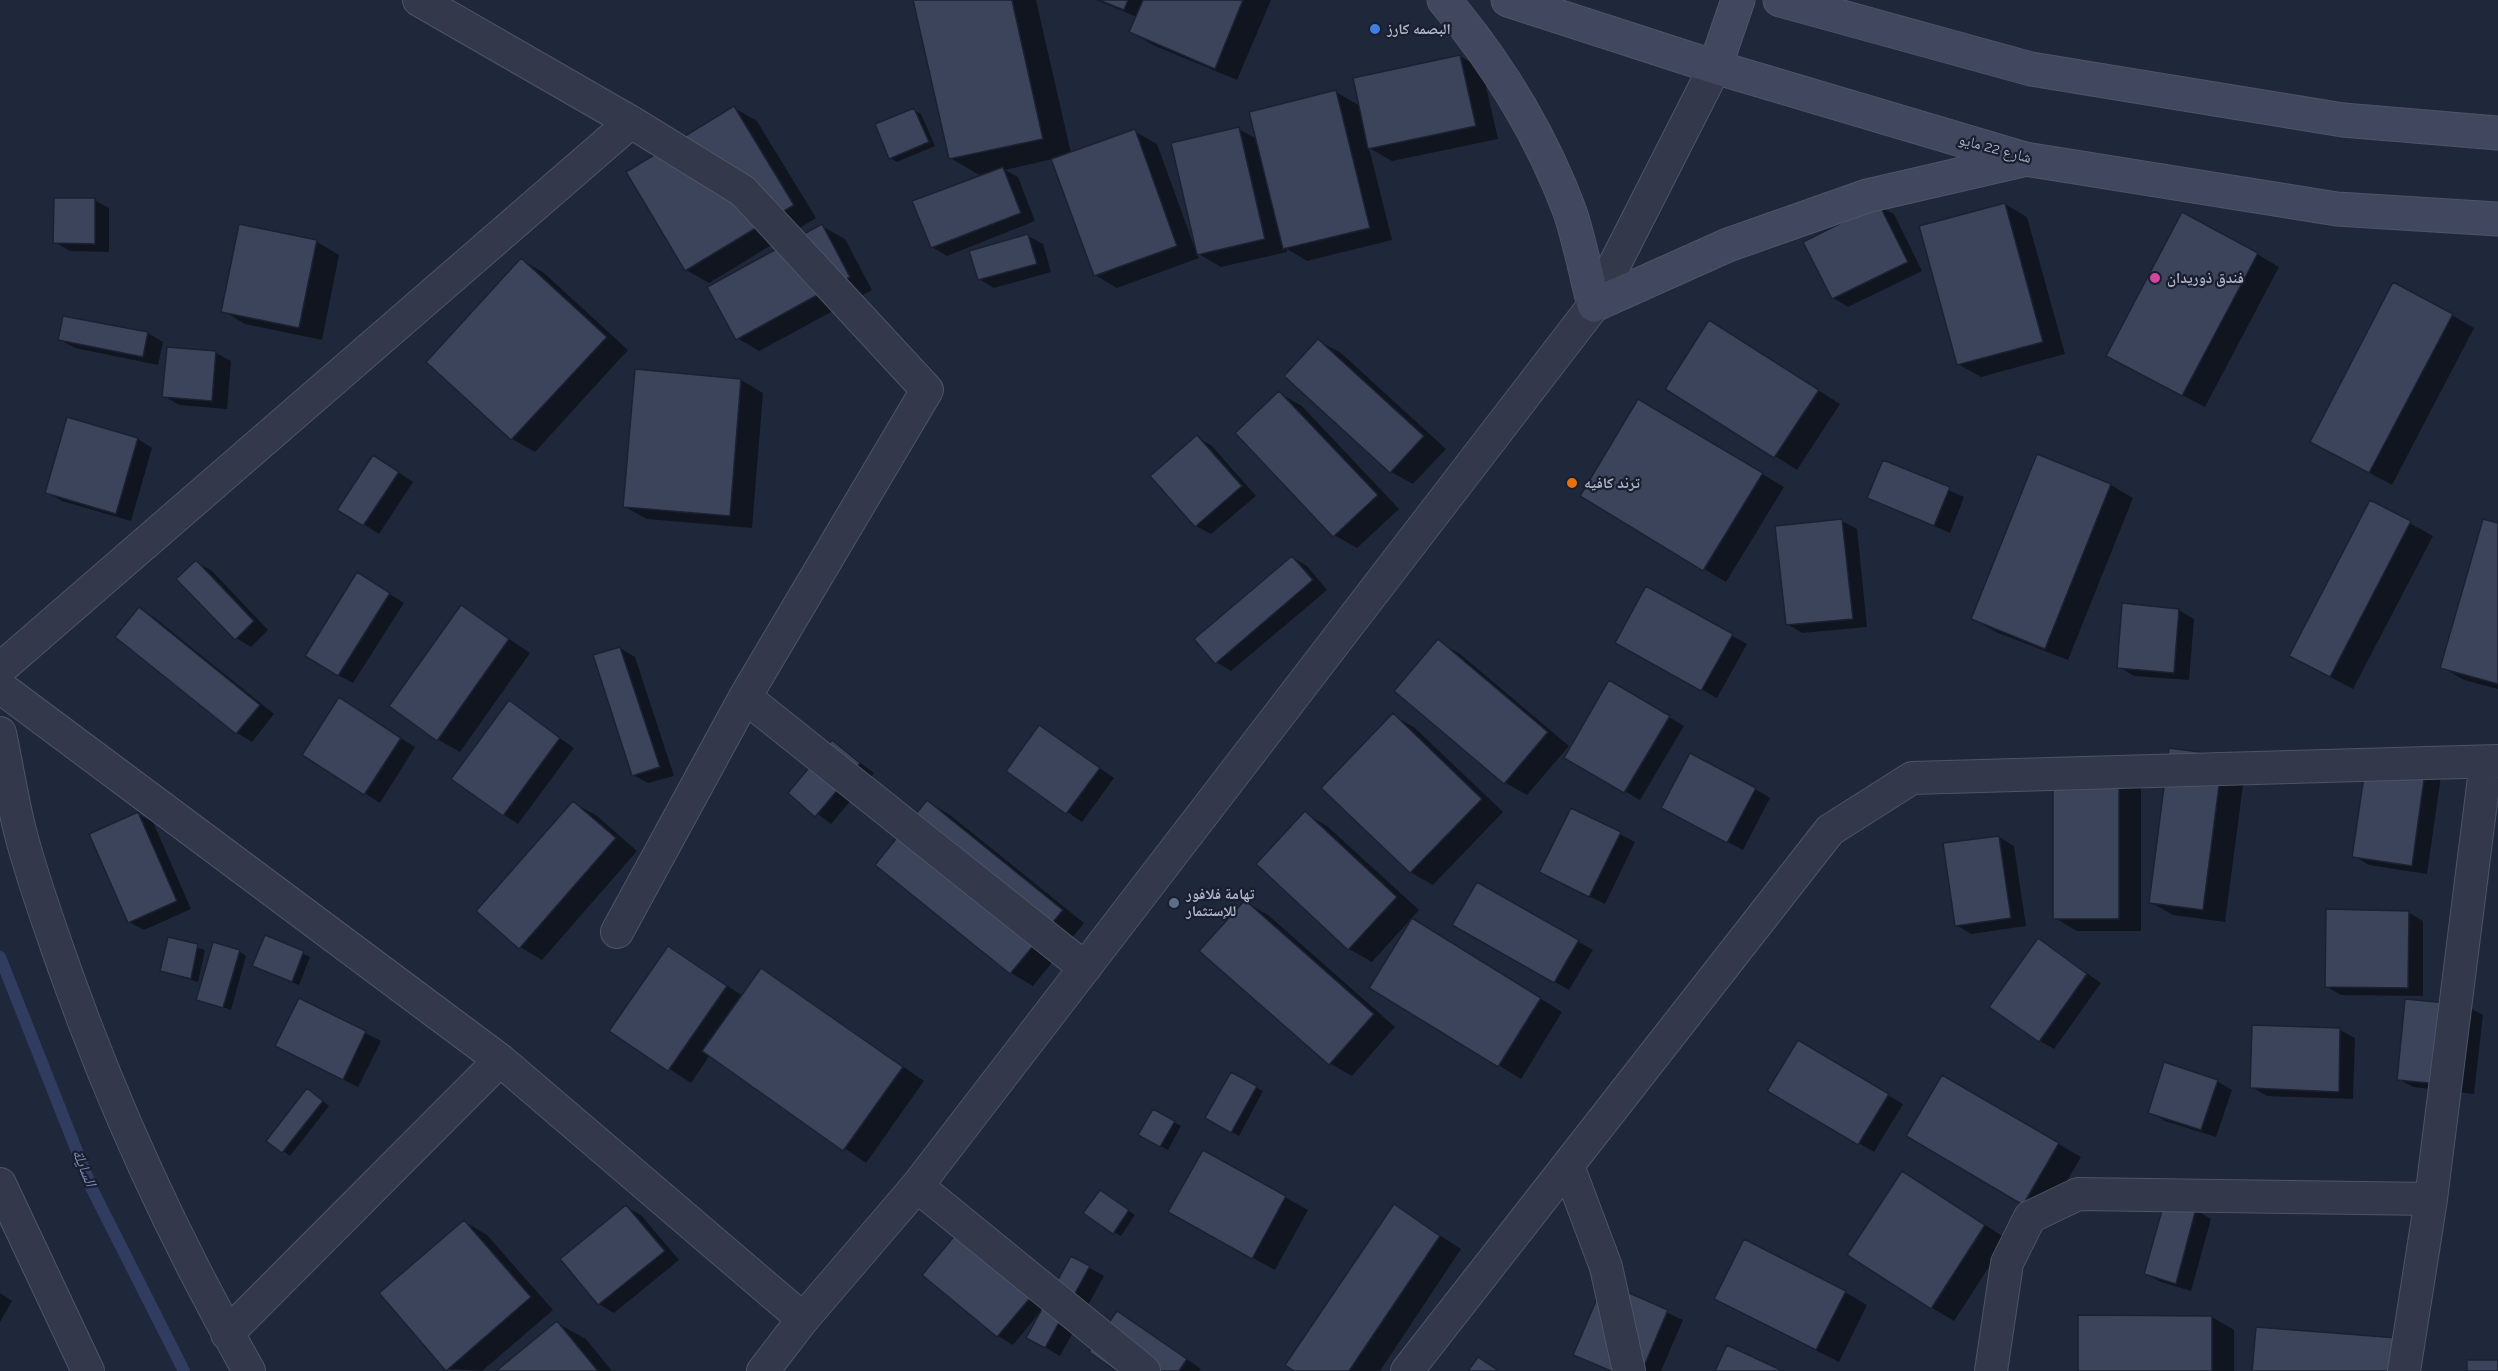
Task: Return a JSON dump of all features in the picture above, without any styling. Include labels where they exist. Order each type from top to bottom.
[{"type":"main road","points":[[1444,0],[1482,45],[1532,126],[1570,213],[1594,305],[1728,245],[1867,196],[2025,159]]},
{"type":"main road","name":"شارع 22 مايو","points":[[1508,0],[1715,67],[2025,159],[2337,209],[2498,219]]},
{"type":"main road","points":[[1715,67],[1738,0]]},
{"type":"main road","points":[[1780,0],[2031,69],[2343,120],[2498,133]]},
{"type":"street","points":[[419,0],[632,122],[743,191],[927,390],[745,697],[617,932]]},
{"type":"street","points":[[763,1371],[803,1319],[917,1186],[1594,305],[1715,67]]},
{"type":"street","points":[[0,669],[632,122]]},
{"type":"street","points":[[0,687],[500,1060],[803,1319]]},
{"type":"street","points":[[745,697],[1085,968]]},
{"type":"street","points":[[0,733],[20,831],[47,919],[82,1017],[130,1135],[174,1230],[227,1334],[249,1371]]},
{"type":"street","points":[[1407,1371],[1830,830],[1912,778],[2492,762],[2431,1199],[2404,1371]]},
{"type":"street","points":[[227,1334],[500,1060]]},
{"type":"street","points":[[1568,1166],[1606,1267],[1629,1371]]},
{"type":"street","points":[[0,1184],[88,1371]]},
{"type":"street","points":[[917,1186],[1144,1371]]},
{"type":"street","points":[[1991,1371],[2007,1263],[2030,1217],[2078,1194],[2431,1199]]},
{"type":"building","points":[[913,0],[1012,0],[1043,139],[949,159]]},
{"type":"building","points":[[1099,0],[1128,0],[1124,10]]},
{"type":"building","points":[[1143,0],[1243,0],[1215,69],[1129,32]]},
{"type":"building","points":[[1460,55],[1476,126],[1368,149],[1353,78]]},
{"type":"building","points":[[1336,90],[1370,228],[1283,249],[1249,112]]},
{"type":"building","points":[[734,106],[794,205],[685,271],[626,172]]},
{"type":"building","points":[[914,108],[929,142],[889,159],[875,124]]},
{"type":"building","points":[[1239,127],[1265,239],[1197,255],[1171,143]]},
{"type":"building","points":[[1135,129],[1177,246],[1094,276],[1051,159]]},
{"type":"building","points":[[1003,167],[1021,213],[931,248],[912,201]]},
{"type":"building","points":[[54,198],[95,198],[95,244],[53,243]]},
{"type":"building","points":[[2005,203],[2043,342],[1957,365],[1919,226]]},
{"type":"building","points":[[1879,204],[1908,262],[1832,299],[1803,242]]},
{"type":"building","points":[[2182,212],[2258,253],[2182,396],[2106,356]]},
{"type":"building","points":[[239,224],[317,240],[299,328],[221,312]]},
{"type":"building","points":[[822,224],[850,277],[736,340],[707,287]]},
{"type":"building","points":[[1028,234],[1037,264],[978,280],[969,251]]},
{"type":"building","points":[[521,258],[607,337],[511,440],[426,362]]},
{"type":"building","points":[[2393,282],[2453,314],[2369,473],[2310,442]]},
{"type":"building","points":[[63,316],[148,332],[143,357],[58,340]]},
{"type":"building","points":[[1709,320],[1819,390],[1774,458],[1665,389]]},
{"type":"building","points":[[1318,339],[1424,436],[1390,473],[1284,376]]},
{"type":"building","points":[[167,347],[216,351],[212,401],[162,397]]},
{"type":"building","points":[[635,369],[741,379],[730,516],[623,507]]},
{"type":"building","points":[[1279,391],[1378,495],[1333,537],[1235,433]]},
{"type":"building","points":[[1638,399],[1763,473],[1703,571],[1580,496]]},
{"type":"building","points":[[67,417],[138,438],[116,514],[45,493]]},
{"type":"building","points":[[1197,435],[1242,486],[1195,527],[1150,476]]},
{"type":"building","points":[[2037,454],[2111,484],[2045,649],[1971,619]]},
{"type":"building","points":[[373,455],[399,472],[363,526],[337,510]]},
{"type":"building","points":[[1883,460],[1950,487],[1934,526],[1867,498]]},
{"type":"building","points":[[2370,500],[2411,521],[2330,677],[2289,656]]},
{"type":"building","points":[[1842,519],[1853,619],[1786,625],[1775,526]]},
{"type":"building","points":[[2483,519],[2498,523],[2498,684],[2440,668]]},
{"type":"building","points":[[1292,556],[1313,580],[1215,664],[1194,639]]},
{"type":"building","points":[[196,560],[254,621],[235,640],[176,579]]},
{"type":"building","points":[[357,572],[390,593],[338,676],[305,656]]},
{"type":"building","points":[[1646,586],[1733,634],[1701,691],[1615,643]]},
{"type":"building","points":[[2122,603],[2179,609],[2174,673],[2117,668]]},
{"type":"building","points":[[461,605],[509,639],[437,741],[389,706]]},
{"type":"building","points":[[139,607],[260,705],[236,734],[115,637]]},
{"type":"building","points":[[1438,639],[1548,732],[1504,784],[1394,691]]},
{"type":"building","points":[[620,647],[660,767],[632,776],[593,655]]},
{"type":"building","points":[[1609,680],[1670,716],[1624,793],[1564,758]]},
{"type":"building","points":[[339,697],[401,738],[364,795],[302,755]]},
{"type":"building","points":[[509,700],[560,738],[503,816],[451,779]]},
{"type":"building","points":[[1393,713],[1482,799],[1410,873],[1321,788]]},
{"type":"building","points":[[1039,725],[1100,768],[1066,814],[1006,771]]},
{"type":"building","points":[[832,740],[860,763],[815,817],[788,793]]},
{"type":"building","points":[[2169,748],[2223,755],[2203,910],[2149,903]]},
{"type":"building","points":[[2368,749],[2427,758],[2412,866],[2352,857]]},
{"type":"building","points":[[1690,753],[1756,788],[1727,843],[1661,808]]},
{"type":"building","points":[[2053,760],[2119,760],[2119,919],[2053,919]]},
{"type":"building","points":[[927,800],[1063,910],[1010,974],[875,865]]},
{"type":"building","points":[[573,801],[616,838],[519,949],[476,911]]},
{"type":"building","points":[[1571,808],[1621,832],[1589,897],[1539,872]]},
{"type":"building","points":[[1305,811],[1397,897],[1348,950],[1256,864]]},
{"type":"building","points":[[138,812],[177,901],[128,923],[89,834]]},
{"type":"building","points":[[1999,836],[2011,918],[1955,926],[1943,843]]},
{"type":"building","points":[[1477,882],[1579,940],[1554,983],[1452,925]]},
{"type":"building","points":[[1245,900],[1374,1014],[1329,1065],[1199,951]]},
{"type":"building","points":[[2326,909],[2409,911],[2408,988],[2325,987]]},
{"type":"building","points":[[1412,918],[1541,998],[1498,1067],[1369,988]]},
{"type":"building","points":[[265,935],[304,951],[292,982],[252,966]]},
{"type":"building","points":[[168,937],[198,944],[191,979],[160,971]]},
{"type":"building","points":[[2038,938],[2087,974],[2039,1042],[1989,1007]]},
{"type":"building","points":[[213,942],[240,950],[223,1008],[196,1000]]},
{"type":"building","points":[[668,946],[727,986],[668,1071],[609,1031]]},
{"type":"building","points":[[761,968],[903,1067],[843,1151],[702,1051]]},
{"type":"building","points":[[299,998],[366,1031],[343,1080],[275,1046]]},
{"type":"building","points":[[2405,999],[2468,1005],[2460,1086],[2397,1080]]},
{"type":"building","points":[[2252,1025],[2340,1028],[2339,1092],[2250,1088]]},
{"type":"building","points":[[1798,1040],[1889,1094],[1858,1145],[1767,1091]]},
{"type":"building","points":[[2164,1062],[2218,1080],[2201,1130],[2148,1113]]},
{"type":"building","points":[[1231,1072],[1257,1086],[1231,1133],[1205,1118]]},
{"type":"building","points":[[1942,1075],[2059,1143],[2023,1205],[1906,1136]]},
{"type":"building","points":[[307,1088],[323,1101],[282,1153],[266,1141]]},
{"type":"building","points":[[1153,1109],[1175,1121],[1160,1147],[1138,1135]]},
{"type":"building","points":[[1203,1150],[1286,1196],[1252,1259],[1168,1212]]},
{"type":"building","points":[[1902,1171],[1985,1225],[1931,1309],[1847,1255]]},
{"type":"building","points":[[1100,1190],[1129,1210],[1113,1234],[1083,1213]]},
{"type":"building","points":[[2165,1200],[2196,1209],[2176,1284],[2144,1274]]},
{"type":"building","points":[[1394,1204],[1440,1236],[1349,1371],[1294,1371],[1285,1365]]},
{"type":"building","points":[[626,1205],[665,1251],[598,1305],[560,1259]]},
{"type":"building","points":[[464,1220],[531,1297],[446,1371],[379,1293]]},
{"type":"building","points":[[961,1228],[1036,1291],[997,1337],[922,1275]]},
{"type":"building","points":[[1744,1239],[1846,1291],[1816,1350],[1714,1299]]},
{"type":"building","points":[[1071,1256],[1090,1266],[1045,1348],[1026,1338]]},
{"type":"building","points":[[1604,1282],[1668,1310],[1642,1371],[1611,1371],[1573,1355]]},
{"type":"building","points":[[1117,1311],[1187,1359],[1179,1371],[1116,1371],[1089,1352]]},
{"type":"building","points":[[2078,1315],[2212,1316],[2212,1371],[2078,1371]]},
{"type":"building","points":[[557,1321],[598,1371],[496,1371]]},
{"type":"building","points":[[2256,1327],[2398,1338],[2395,1371],[2252,1371]]},
{"type":"building","points":[[1727,1345],[1783,1371],[1715,1371]]},
{"type":"building","points":[[1478,1357],[1499,1371],[1468,1371]]},
{"type":"building","points":[[2467,1360],[2498,1360],[2498,1371],[2467,1371]]},
{"type":"waterway","name":"السايلة","points":[[0,957],[92,1189],[184,1371]]},
{"type":"place","name":"البصمه كارز","points":[[1375,29]]},
{"type":"place","name":"فندق ذوريدان","points":[[2155,278]]},
{"type":"place","name":"ترند كافيه","points":[[1572,483]]},
{"type":"place","name":"تهامة فلافور للإستثمار","points":[[1174,903]]}]
